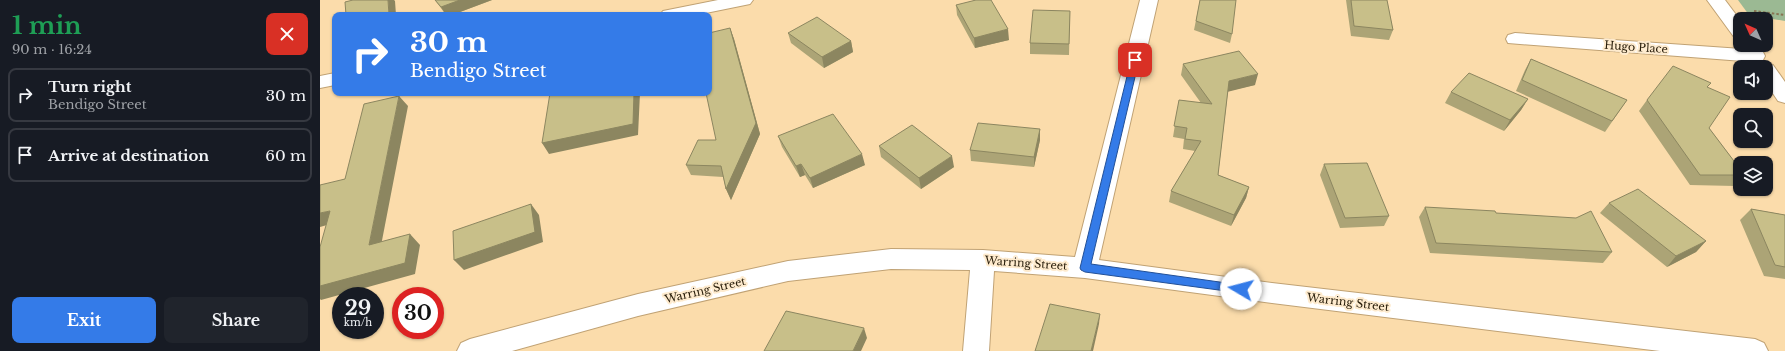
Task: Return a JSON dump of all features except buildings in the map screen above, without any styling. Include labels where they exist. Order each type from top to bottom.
[{"type":"street","points":[[684,12],[744,0]]},
{"type":"street","points":[[1085,268],[1149,0]]},
{"type":"street","points":[[1716,0],[1733,23]]},
{"type":"street","name":"Hugo Place","points":[[1516,39],[1759,59]]},
{"type":"street","points":[[1759,59],[1785,96]]},
{"type":"street","points":[[320,82],[332,80]]},
{"type":"street","name":"Warring Street","points":[[473,351],[638,305],[788,270],[891,259],[983,260],[1085,268],[1272,293],[1743,350]]},
{"type":"street","points":[[976,351],[983,260]]},
{"type":"green space","points":[[1738,0],[1785,0],[1785,21],[1773,19],[1773,12],[1747,12]]},
{"type":"route","points":[[1135,60],[1085,268],[1241,289]]}]
